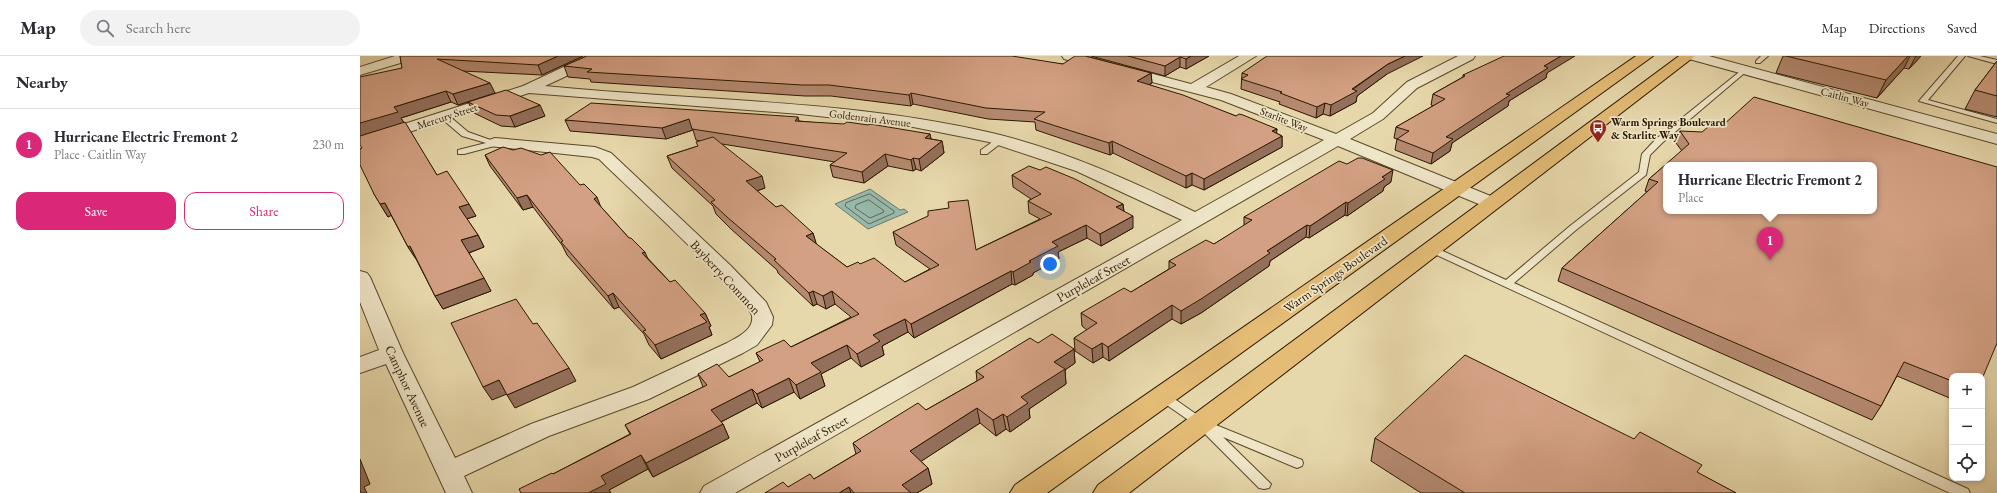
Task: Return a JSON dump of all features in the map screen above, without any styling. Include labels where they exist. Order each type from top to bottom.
[{"type":"main road","name":"Warm Springs Boulevard","points":[[1025,493],[1455,188],[1646,56]]},
{"type":"main road","points":[[1108,493],[1688,56]]},
{"type":"street","points":[[360,72],[409,56]]},
{"type":"street","name":"Mercury Street","points":[[360,143],[445,117],[528,89],[598,56]]},
{"type":"street","name":"Starlite Way","points":[[1069,56],[1194,88],[1258,109],[1492,203]]},
{"type":"street","points":[[1194,88],[1249,56]]},
{"type":"street","name":"Purpleleaf Street","points":[[713,493],[1337,140],[1378,116],[1412,85],[1468,56]]},
{"type":"street","name":"Caitlin Way","points":[[1694,56],[1997,139]]},
{"type":"street","name":"Goldenrain Avenue","points":[[528,89],[862,116],[962,131],[1001,140],[1051,156],[1108,178],[1196,220]]},
{"type":"street","name":"Bayberry Common","points":[[448,472],[540,430],[624,400],[698,366],[749,340],[756,334],[764,321],[764,316],[759,307],[605,156],[595,152],[495,143]]},
{"type":"street","name":"Camphor Avenue","points":[[360,277],[392,353],[459,493]]},
{"type":"street","points":[[360,365],[392,353]]},
{"type":"lane","points":[[1758,62],[1765,56]]},
{"type":"lane","points":[[1962,56],[1923,101],[1997,121]]},
{"type":"lane","points":[[1971,56],[1997,62]]},
{"type":"lane","points":[[1507,284],[1573,228],[1643,173],[1646,154],[1658,141],[1745,70]]},
{"type":"lane","name":"Bayberry Common","points":[[445,117],[464,134],[495,143]]},
{"type":"lane","points":[[984,152],[1001,140]]},
{"type":"lane","points":[[461,152],[495,143]]},
{"type":"lane","points":[[1431,249],[1962,493]]},
{"type":"lane","points":[[1162,396],[1201,422],[1297,463]]},
{"type":"lane","points":[[1201,422],[1264,484]]},
{"type":"water","points":[[870,189],[900,210],[904,209],[908,212],[868,229],[835,204]]},
{"type":"building","points":[[400,56],[558,56],[538,65],[437,59],[490,83],[453,94],[446,91],[394,107],[398,112],[360,123],[360,77],[402,68]]},
{"type":"building","points":[[587,56],[1012,56],[1063,64],[1075,56],[1085,56],[1151,73],[1137,81],[1183,95],[1236,116],[1239,114],[1243,115],[1277,129],[1272,131],[1282,136],[1204,179],[1192,173],[1186,176],[1112,141],[1109,143],[1034,119],[1045,112],[986,108],[911,93],[909,95],[829,85],[802,85],[587,72],[592,69],[564,66]]},
{"type":"building","points":[[1128,56],[1191,56],[1186,59],[1180,57],[1165,66]]},
{"type":"building","points":[[1267,56],[1405,56],[1388,64],[1352,89],[1357,91],[1331,105],[1325,103],[1317,107],[1280,93],[1282,92],[1241,79],[1248,75],[1242,73]]},
{"type":"building","points":[[1504,56],[1561,56],[1544,66],[1548,68],[1506,94],[1510,95],[1446,137],[1453,139],[1433,153],[1397,139],[1409,131],[1396,127],[1445,99],[1433,94],[1465,76],[1463,75]]},
{"type":"building","points":[[1786,56],[1908,56],[1886,80]]},
{"type":"building","points":[[1997,61],[1997,96],[1975,90]]},
{"type":"building","points":[[506,90],[540,105],[510,116],[496,115],[468,102]]},
{"type":"building","points":[[1754,97],[1997,167],[1997,343],[1984,373],[1949,373],[1949,380],[1904,362],[1881,406],[1562,268],[1658,182],[1649,179],[1663,167],[1663,214],[1877,214],[1877,162],[1668,162],[1689,144],[1680,131],[1702,132],[1713,123],[1722,126]]},
{"type":"building","points":[[591,103],[798,117],[795,121],[870,124],[930,134],[925,138],[942,141],[919,159],[913,158],[911,160],[885,154],[862,172],[830,165],[847,153],[692,129],[689,119],[662,128],[565,120]]},
{"type":"building","points":[[405,122],[437,175],[447,171],[469,204],[459,207],[478,235],[461,240],[484,278],[435,296],[410,246],[408,247],[385,203],[380,204],[360,165],[360,149],[362,148],[360,145],[360,136]]},
{"type":"building","points":[[713,137],[762,176],[746,181],[776,207],[782,205],[813,233],[806,236],[847,267],[858,262],[860,264],[874,258],[905,282],[939,265],[893,232],[928,216],[928,211],[949,208],[948,202],[968,200],[976,250],[1052,214],[1028,201],[1041,194],[1012,175],[1029,166],[1040,170],[1046,167],[1075,179],[1123,204],[1116,207],[1133,216],[1100,234],[1086,225],[1052,242],[1058,246],[1029,261],[1031,262],[1013,272],[1011,271],[911,324],[905,319],[873,335],[880,341],[857,354],[847,345],[811,363],[821,372],[796,385],[789,378],[757,394],[752,389],[711,410],[723,424],[646,463],[641,455],[601,476],[606,484],[588,493],[521,493],[519,489],[552,473],[553,474],[631,434],[625,425],[707,385],[698,374],[717,364],[729,377],[763,360],[756,353],[784,340],[791,347],[859,314],[832,291],[823,296],[813,291],[809,293],[774,260],[776,259],[711,202],[715,200],[667,156],[698,146],[696,142]]},
{"type":"building","points":[[503,147],[513,150],[521,148],[541,155],[550,152],[580,185],[584,184],[597,197],[594,199],[629,238],[631,238],[645,252],[642,253],[670,282],[675,280],[705,313],[700,315],[707,322],[655,345],[643,331],[646,330],[613,293],[608,296],[561,242],[563,241],[527,195],[517,198],[485,155]]},
{"type":"building","points":[[1358,158],[1362,158],[1393,170],[1382,177],[1385,179],[1348,203],[1346,202],[1310,226],[1307,225],[1267,251],[1270,253],[1181,311],[1172,305],[1108,347],[1102,343],[1092,349],[1074,338],[1097,323],[1081,313],[1124,288],[1131,292],[1176,265],[1169,261],[1206,240],[1214,244],[1252,220],[1244,217],[1339,161],[1347,164]]},
{"type":"building","points":[[516,299],[533,324],[537,323],[569,368],[507,395],[499,380],[483,387],[451,323]]},
{"type":"building","points":[[1052,334],[1074,349],[1054,362],[1065,369],[1021,397],[1028,403],[1007,417],[1003,414],[993,420],[977,408],[910,451],[928,468],[902,485],[911,493],[854,493],[849,487],[839,493],[765,493],[783,482],[788,487],[810,474],[814,479],[861,451],[853,443],[918,403],[926,410],[984,377],[976,371],[1030,338],[1038,343]]},
{"type":"building","points":[[1465,355],[1634,439],[1640,432],[1702,465],[1697,472],[1736,493],[1465,493],[1375,438]]},
{"type":"place","name":"Warm Springs Boulevard & Starlite Way","points":[[1598,143]]},
{"type":"place","name":"Hurricane Electric Fremont 2","points":[[1770,260]]}]
